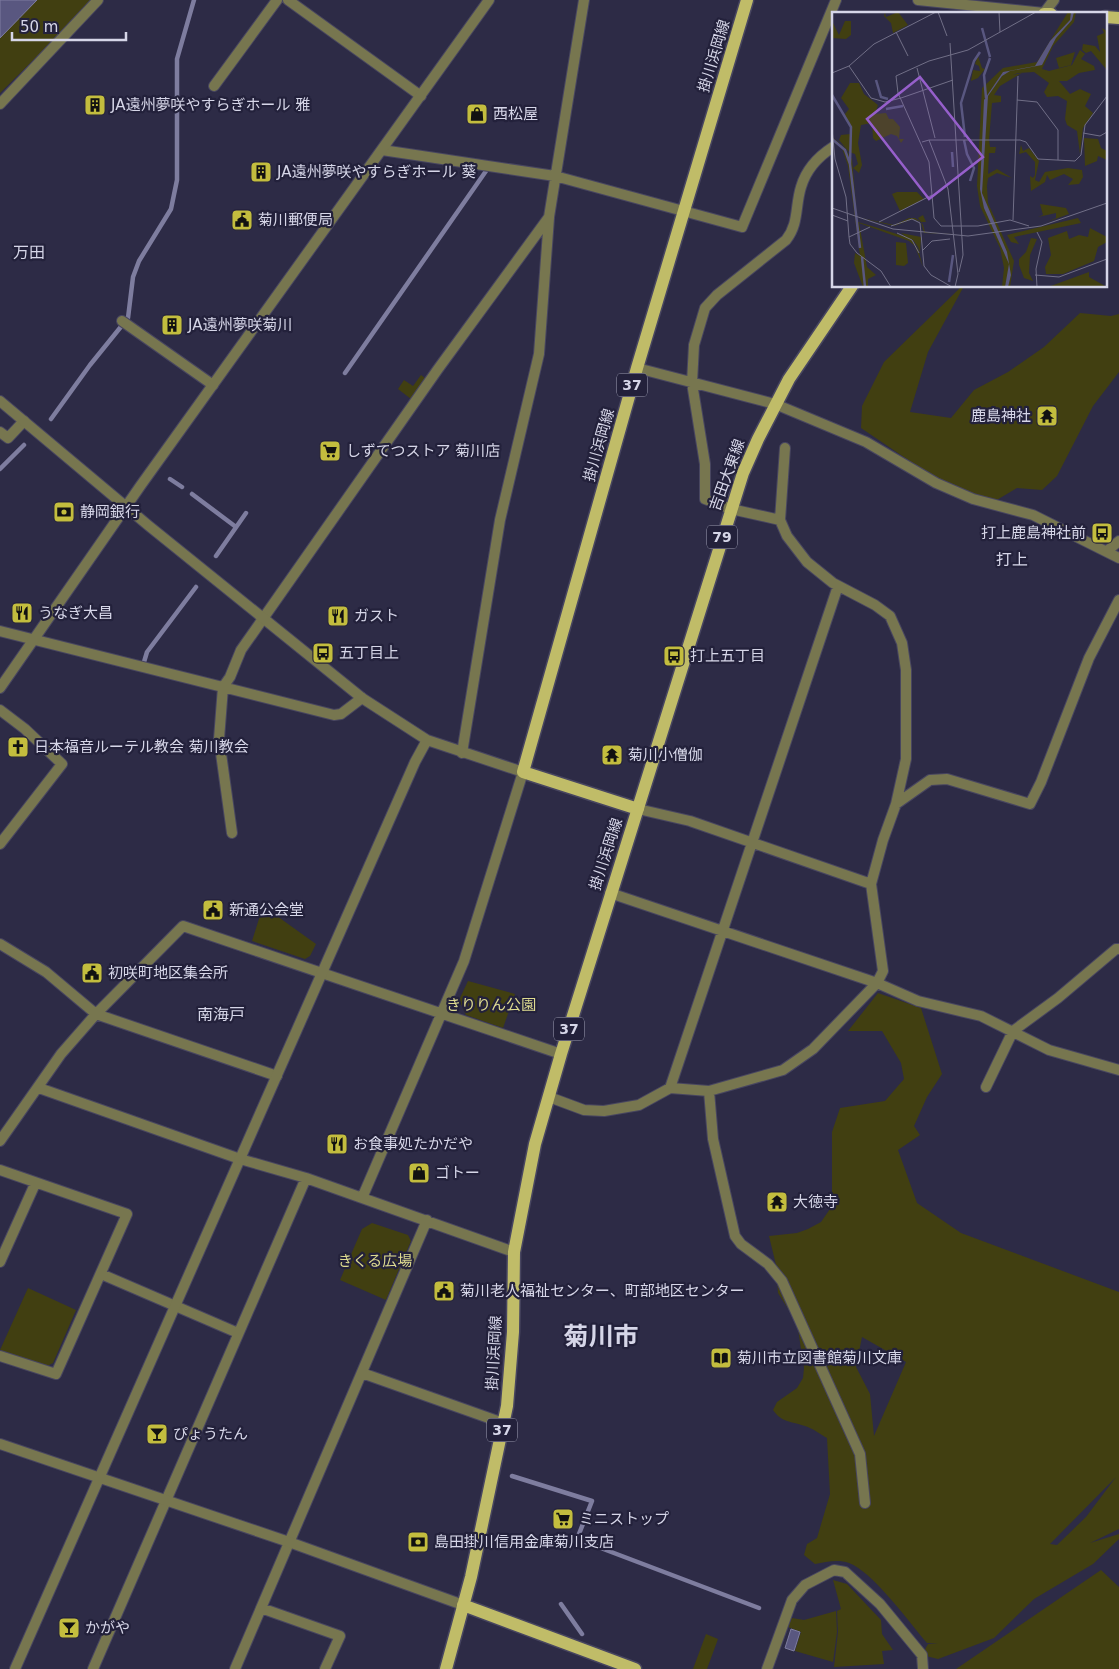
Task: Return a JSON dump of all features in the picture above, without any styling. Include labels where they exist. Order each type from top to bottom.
[{"type":"main road","name":"掛川浜岡線","points":[[464,1605],[507,1406],[513,1332],[514,1252],[535,1144],[610,893],[638,809],[523,772],[637,368],[747,0]]},
{"type":"main road","points":[[1106,17],[1119,18]]},
{"type":"main road","name":"吉田大東線","points":[[638,809],[743,473],[775,404],[803,356],[851,288]]},
{"type":"main road","points":[[446,1669],[464,1605],[635,1669]]},
{"type":"street","points":[[0,104],[98,0]]},
{"type":"street","points":[[214,86],[277,0]]},
{"type":"street","points":[[288,0],[421,96]]},
{"type":"street","points":[[0,688],[213,385],[489,0]]},
{"type":"street","points":[[462,753],[500,520],[539,354],[549,217],[584,0]]},
{"type":"street","points":[[382,150],[555,176],[742,227],[836,0]]},
{"type":"street","points":[[918,0],[1026,12]]},
{"type":"street","points":[[1045,12],[1054,0]]},
{"type":"street","points":[[780,520],[731,509],[705,499],[705,464],[692,383],[694,345],[705,308],[717,295],[786,240],[794,230],[801,187],[809,168],[832,148]]},
{"type":"street","points":[[232,833],[219,739],[223,687],[230,677],[241,650],[438,368],[549,217]]},
{"type":"street","points":[[125,323],[213,385]]},
{"type":"street","points":[[637,368],[775,404],[866,442],[936,483],[973,499],[1033,515],[1119,558]]},
{"type":"street","points":[[0,401],[362,698],[427,740],[523,772],[464,961],[362,1198]]},
{"type":"street","points":[[0,432],[8,438],[28,424]]},
{"type":"street","points":[[549,1097],[584,1110],[598,1112],[639,1105],[670,1088],[709,1091],[783,1070],[813,1048],[877,983],[883,971],[871,884],[883,840],[896,804],[906,759],[906,670],[902,643],[890,616],[874,604],[838,586],[807,562],[787,536],[780,520],[785,448]]},
{"type":"street","points":[[1107,551],[1119,541]]},
{"type":"street","points":[[670,1088],[838,586]]},
{"type":"street","points":[[896,804],[930,780],[947,779],[1030,804],[1041,782],[1089,658],[1119,600]]},
{"type":"street","points":[[0,631],[334,715],[341,714],[362,698]]},
{"type":"street","points":[[0,710],[25,729],[62,764],[0,844]]},
{"type":"street","points":[[15,1669],[427,740]]},
{"type":"street","points":[[638,809],[684,820],[753,842],[871,884]]},
{"type":"street","points":[[610,893],[877,983],[918,1001],[981,1016],[1049,1050],[1119,1070]]},
{"type":"street","points":[[0,1141],[39,1088],[61,1054],[96,1014],[183,926],[561,1054]]},
{"type":"street","points":[[0,944],[46,972],[96,1014],[277,1076]]},
{"type":"street","points":[[986,1087],[1013,1031],[1058,998],[1116,949],[1119,949]]},
{"type":"street","points":[[39,1088],[240,1159],[306,1178],[514,1252]]},
{"type":"street","points":[[709,1091],[713,1139],[735,1236],[741,1244],[768,1264],[782,1281],[860,1454],[865,1503]]},
{"type":"street","points":[[0,1170],[35,1184],[127,1214],[56,1374],[0,1356]]},
{"type":"street","points":[[93,1669],[306,1178]]},
{"type":"street","points":[[0,1262],[35,1184]]},
{"type":"street","points":[[235,1669],[427,1220]]},
{"type":"street","points":[[101,1274],[238,1333]]},
{"type":"street","points":[[362,1372],[503,1422]]},
{"type":"street","points":[[0,1444],[289,1542],[464,1605]]},
{"type":"street","points":[[767,1669],[792,1600],[805,1585],[834,1570],[845,1572],[880,1604],[922,1655],[923,1669]]},
{"type":"street","points":[[261,1608],[340,1636],[325,1669]]},
{"type":"green space","points":[[0,0],[94,0],[0,93]]},
{"type":"green space","points":[[960,288],[963,288],[928,352],[910,412],[951,418],[974,390],[1008,372],[1044,347],[1080,313],[1111,316],[1119,314],[1119,372],[1093,406],[1057,476],[1042,490],[1017,488],[990,504],[954,491],[861,428],[862,406],[884,362]]},
{"type":"green space","points":[[421,375],[425,378],[411,399],[398,389],[404,380],[413,386]]},
{"type":"green space","points":[[263,906],[316,944],[310,956],[305,959],[252,941]]},
{"type":"green space","name":"きりりん公園","points":[[468,981],[515,994],[503,1028],[466,1015],[459,1000]]},
{"type":"green space","points":[[878,993],[921,1008],[942,1074],[927,1097],[914,1126],[920,1135],[898,1150],[917,1203],[961,1233],[1119,1292],[1119,1529],[1090,1543],[1119,1534],[1119,1539],[1093,1564],[1034,1599],[994,1638],[938,1659],[922,1655],[928,1644],[938,1643],[927,1643],[869,1576],[849,1563],[832,1561],[815,1564],[804,1555],[807,1544],[817,1538],[830,1494],[827,1438],[808,1427],[783,1419],[773,1410],[777,1402],[797,1388],[803,1378],[804,1368],[797,1323],[778,1293],[776,1265],[769,1236],[797,1233],[821,1222],[832,1206],[832,1132],[840,1108],[885,1101],[904,1079],[901,1063],[882,1031],[848,1031]],"holes":[[[862,1337],[906,1362],[874,1436],[870,1394],[856,1367]],[[1116,1477],[1086,1517],[1057,1545],[1050,1544]]]},
{"type":"green space","name":"きくる広場","points":[[372,1223],[408,1235],[411,1241],[386,1300],[340,1280],[362,1229]]},
{"type":"green space","points":[[28,1288],[76,1310],[53,1363],[47,1366],[0,1350]]},
{"type":"green space","points":[[1101,1570],[1119,1587],[1119,1669],[956,1669]]},
{"type":"green space","points":[[833,1580],[847,1584],[881,1620],[882,1634],[893,1650],[882,1651],[884,1664],[834,1667],[838,1632],[837,1611],[841,1609]]},
{"type":"green space","points":[[836,1611],[837,1632],[833,1662],[795,1651],[801,1632],[788,1627],[792,1618],[804,1620]]},
{"type":"green space","points":[[706,1634],[718,1639],[707,1669],[693,1669]]},
{"type":"shaded area","points":[[0,0],[37,0],[0,38]]},
{"type":"shaded area","points":[[791,1629],[800,1632],[794,1651],[785,1648]]},
{"type":"waterway","points":[[51,419],[90,365],[128,318],[133,277],[139,261],[171,209],[177,180],[177,59],[194,0]]},
{"type":"waterway","points":[[345,373],[486,171]]},
{"type":"waterway","points":[[0,469],[24,445]]},
{"type":"waterway","points":[[170,479],[182,487]]},
{"type":"waterway","points":[[192,494],[236,527]]},
{"type":"waterway","points":[[216,556],[246,513]]},
{"type":"waterway","points":[[144,662],[147,652],[196,587]]},
{"type":"waterway","points":[[512,1476],[592,1501],[577,1539],[759,1608]]},
{"type":"waterway","points":[[561,1604],[582,1634]]},
{"type":"place","name":"JA遠州夢咲やすらぎホール 雅","points":[[95,105]]},
{"type":"place","name":"西松屋","points":[[477,114]]},
{"type":"place","name":"JA遠州夢咲やすらぎホール 葵","points":[[261,172]]},
{"type":"place","name":"菊川郵便局","points":[[242,220]]},
{"type":"place","name":"JA遠州夢咲菊川","points":[[172,325]]},
{"type":"place","name":"鹿島神社","points":[[1047,416]]},
{"type":"place","name":"しずてつストア 菊川店","points":[[330,451]]},
{"type":"place","name":"静岡銀行","points":[[64,512]]},
{"type":"place","name":"打上鹿島神社前","points":[[1102,533]]},
{"type":"place","name":"うなぎ大昌","points":[[22,613]]},
{"type":"place","name":"ガスト","points":[[338,616]]},
{"type":"place","name":"五丁目上","points":[[323,653]]},
{"type":"place","name":"打上五丁目","points":[[674,656]]},
{"type":"place","name":"日本福音ルーテル教会 菊川教会","points":[[18,747]]},
{"type":"place","name":"菊川小僧伽","points":[[612,755]]},
{"type":"place","name":"新通公会堂","points":[[213,910]]},
{"type":"place","name":"初咲町地区集会所","points":[[92,973]]},
{"type":"place","name":"お食事処たかだや","points":[[337,1144]]},
{"type":"place","name":"ゴトー","points":[[419,1173]]},
{"type":"place","name":"大徳寺","points":[[777,1202]]},
{"type":"place","name":"菊川老人福祉センター、町部地区センター","points":[[444,1291]]},
{"type":"place","name":"菊川市立図書館菊川文庫","points":[[721,1358]]},
{"type":"place","name":"ぴょうたん","points":[[157,1434]]},
{"type":"place","name":"ミニストップ","points":[[563,1519]]},
{"type":"place","name":"島田掛川信用金庫菊川支店","points":[[418,1542]]},
{"type":"place","name":"かがや","points":[[69,1628]]},
{"type":"district","name":"万田","points":[[29,252]]},
{"type":"district","name":"打上","points":[[1012,559]]},
{"type":"district","name":"南海戸","points":[[221,1014]]},
{"type":"district","name":"菊川市","points":[[601,1336]]}]
